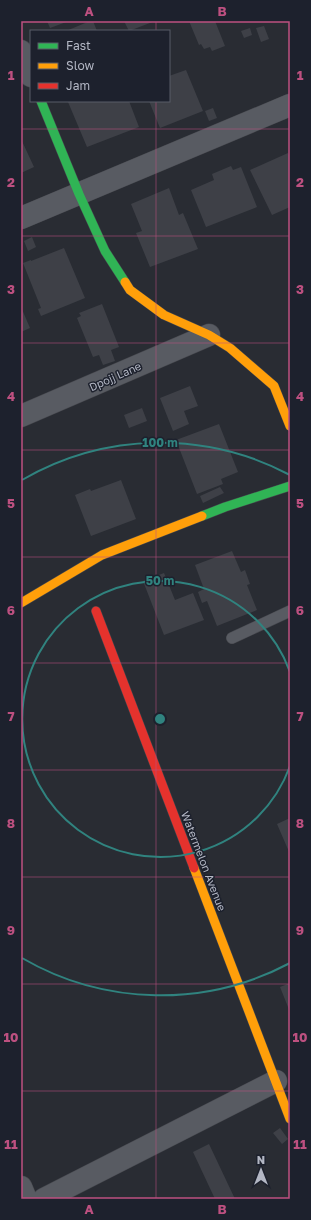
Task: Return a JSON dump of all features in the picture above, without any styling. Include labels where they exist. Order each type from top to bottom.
[{"type":"street","points":[[21,51],[30,74]]},
{"type":"street","points":[[41,102],[78,194],[105,251],[130,290],[164,315],[209,335],[230,348],[274,386],[290,426]]},
{"type":"street","points":[[21,218],[290,105]]},
{"type":"street","name":"Dpojj Lane","points":[[21,416],[209,335]]},
{"type":"street","points":[[21,603],[102,556],[225,507],[290,486]]},
{"type":"street","name":"Watermelon Avenue","points":[[96,611],[290,1119]]},
{"type":"street","points":[[44,1199],[276,1081]]},
{"type":"street","points":[[21,1186],[26,1199]]},
{"type":"lane","points":[[232,638],[290,611]]},
{"type":"building","points":[[47,21],[69,21],[50,28]]},
{"type":"building","points":[[93,21],[97,30],[68,30]]},
{"type":"building","points":[[124,21],[155,21],[132,30],[128,30]]},
{"type":"building","points":[[189,21],[215,21],[225,46],[212,51],[210,47],[204,49],[201,44],[199,45]]},
{"type":"building","points":[[264,26],[269,39],[261,42],[256,28]]},
{"type":"building","points":[[250,28],[252,35],[244,38],[241,31]]},
{"type":"building","points":[[186,70],[203,111],[160,128],[149,102],[170,102],[170,76]]},
{"type":"building","points":[[68,102],[129,102],[139,127],[87,147]]},
{"type":"building","points":[[213,108],[217,118],[209,121],[205,111]]},
{"type":"building","points":[[21,139],[34,167],[21,173]]},
{"type":"building","points":[[288,153],[290,157],[290,207],[272,215],[250,170]]},
{"type":"building","points":[[231,166],[233,170],[241,167],[257,207],[206,227],[191,190],[214,180],[212,174]]},
{"type":"building","points":[[169,188],[179,215],[183,213],[198,249],[150,267],[136,233],[142,231],[131,204]]},
{"type":"building","points":[[32,237],[36,247],[28,251],[24,241]]},
{"type":"building","points":[[64,248],[85,298],[41,316],[38,309],[41,308],[23,263]]},
{"type":"building","points":[[102,304],[119,347],[111,350],[115,361],[103,365],[99,355],[93,357],[77,318],[81,316],[79,313]]},
{"type":"building","points":[[21,307],[30,328],[21,332]]},
{"type":"building","points":[[190,386],[198,406],[184,411],[189,424],[173,431],[160,398]]},
{"type":"building","points":[[142,408],[147,421],[129,428],[124,415]]},
{"type":"building","points":[[219,424],[238,472],[221,479],[223,484],[197,494],[176,440]]},
{"type":"building","points":[[121,480],[136,519],[91,536],[75,495]]},
{"type":"building","points":[[220,487],[224,493],[203,503],[200,496]]},
{"type":"building","points":[[232,551],[241,572],[245,570],[250,584],[247,585],[257,610],[217,626],[207,601],[202,603],[198,592],[204,589],[195,565]]},
{"type":"building","points":[[164,573],[175,600],[193,593],[204,620],[164,635],[143,581]]},
{"type":"building","points":[[290,818],[290,854],[277,824]]},
{"type":"building","points":[[290,983],[290,1012],[280,987]]},
{"type":"building","points":[[280,1128],[288,1139],[282,1144],[273,1133]]},
{"type":"building","points":[[209,1144],[235,1199],[215,1199],[193,1152]]},
{"type":"traffic: fast","points":[[41,102],[79,194],[105,251],[125,282]]},
{"type":"traffic: fast","points":[[202,516],[290,486]]},
{"type":"traffic: slow","points":[[125,282],[130,290],[164,315],[209,335],[230,348],[274,386],[290,426]]},
{"type":"traffic: slow","points":[[21,603],[102,555],[202,516]]},
{"type":"traffic: slow","points":[[194,868],[290,1119]]},
{"type":"traffic: jam","points":[[96,611],[194,868]]}]
